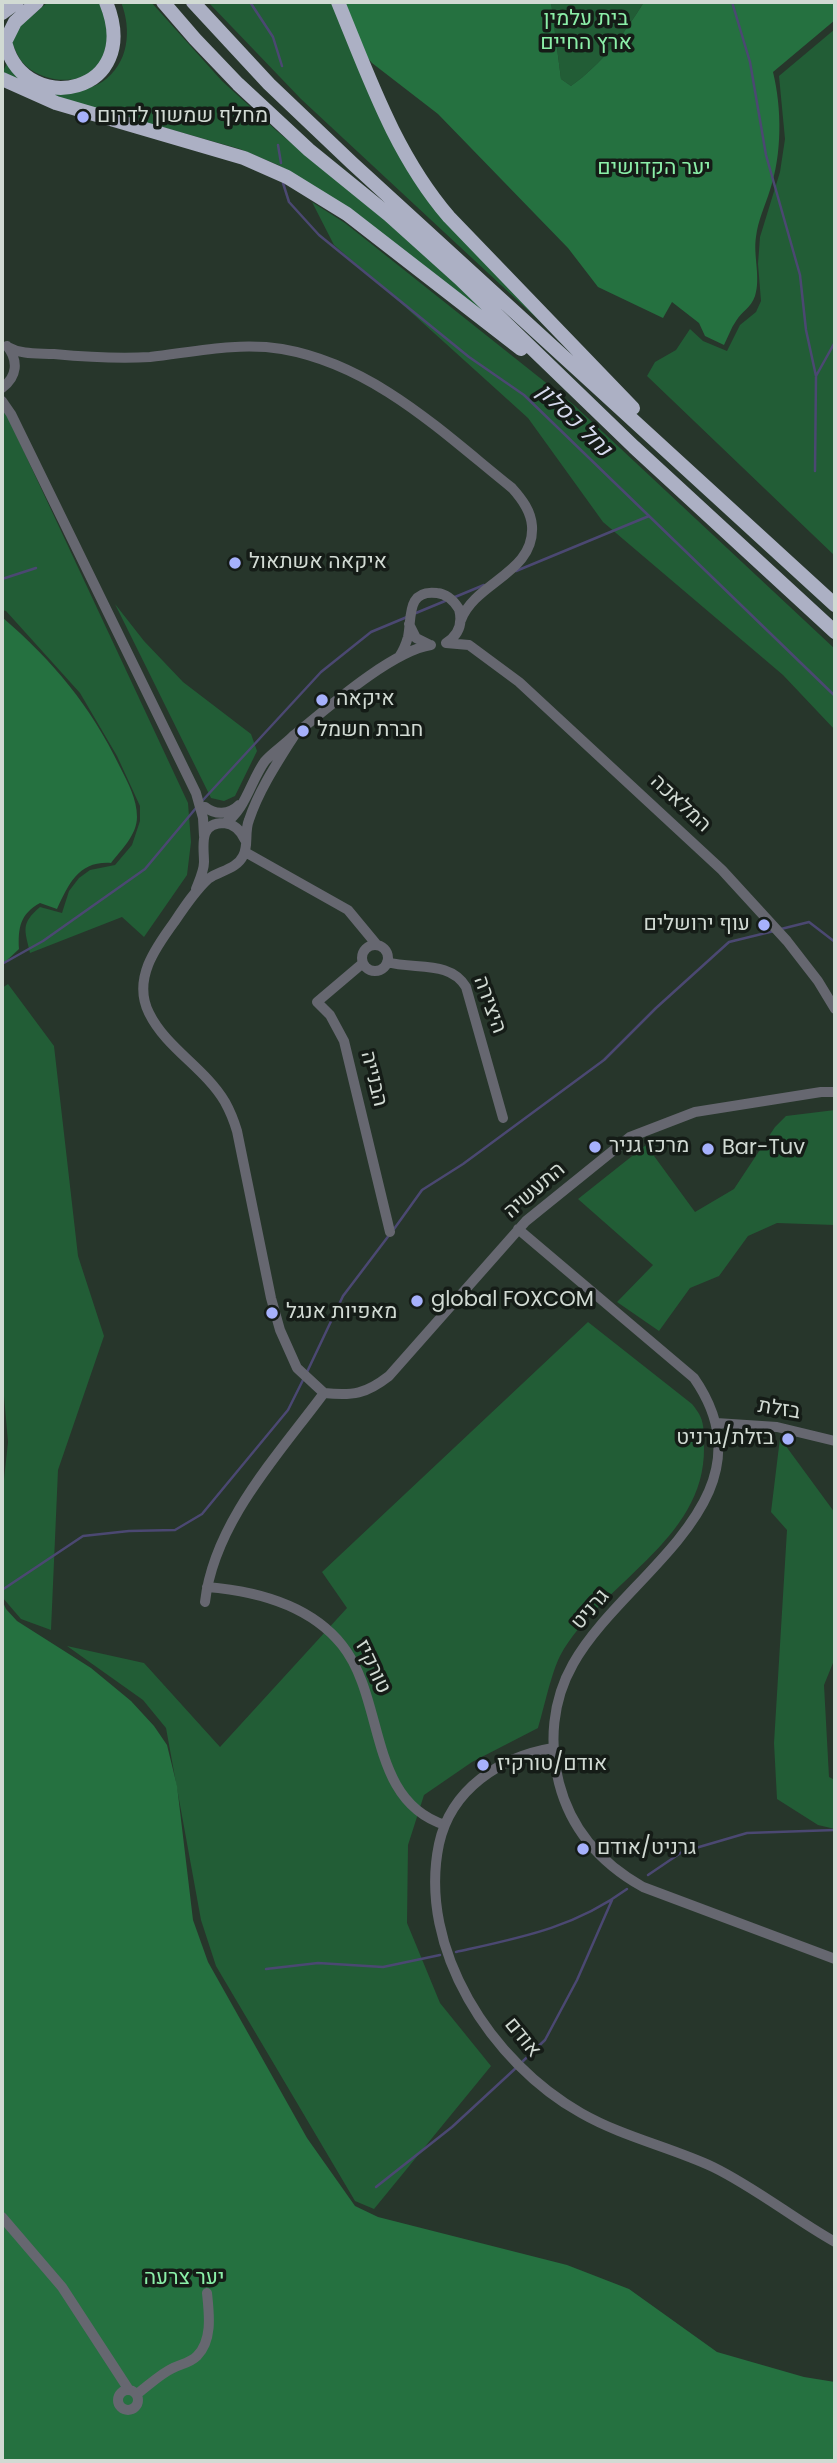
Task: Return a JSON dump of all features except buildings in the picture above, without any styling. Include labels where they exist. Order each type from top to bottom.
[{"type":"highway","points":[[2,13],[17,2]]},
{"type":"highway","points":[[2,61],[5,38],[15,22],[37,2]]},
{"type":"highway","points":[[5,38],[16,64],[40,83],[63,88],[83,85],[100,73],[111,54],[114,29],[106,2]]},
{"type":"highway","points":[[163,2],[238,84],[309,150],[439,260],[650,463],[835,632]]},
{"type":"highway","points":[[193,2],[269,83],[352,163],[835,605]]},
{"type":"highway","points":[[338,2],[394,135],[414,170],[439,205],[729,507]]},
{"type":"highway","points":[[2,79],[65,106],[244,158],[287,177],[347,214],[584,398]]},
{"type":"street","points":[[5,344],[22,352],[135,358],[204,349],[256,346],[323,359],[364,377],[405,402],[512,488],[525,504],[533,530],[526,554],[468,606],[457,634],[446,643],[416,649],[340,698],[264,763],[234,816],[224,824],[211,828],[204,836]]},
{"type":"street","points":[[5,344],[14,357],[13,377],[9,388],[11,414]]},
{"type":"street","points":[[2,388],[31,359],[46,353]]},
{"type":"street","points":[[2,401],[11,414],[196,793],[212,816],[224,824],[236,827],[245,840]]},
{"type":"street","points":[[396,660],[407,642],[411,608],[419,598],[430,593],[463,598],[481,594]]},
{"type":"street","points":[[446,596],[457,606],[461,622]]},
{"type":"street","name":"המלאכה","points":[[461,622],[465,636],[475,649],[531,692],[722,870],[787,942],[818,981],[835,1009]]},
{"type":"street","points":[[409,624],[416,638],[431,645]]},
{"type":"street","name":"המלאכה","points":[[446,643],[460,643],[475,649]]},
{"type":"street","points":[[205,1602],[217,1550],[231,1521],[324,1393],[297,1368],[280,1330],[231,1114],[212,1086],[157,1027],[144,995],[144,977],[152,954],[195,892],[210,878],[237,864],[245,852],[247,824],[260,793],[294,736]]},
{"type":"street","points":[[195,892],[203,870],[204,836],[203,818],[196,793]]},
{"type":"street","points":[[205,807],[214,812],[224,812],[234,809],[243,800]]},
{"type":"street","points":[[245,852],[348,910],[377,944],[386,950],[387,962],[382,970],[372,971],[363,963],[361,956],[368,946],[377,944]]},
{"type":"street","points":[[203,853],[214,866],[228,868]]},
{"type":"street","name":"היצירה","points":[[387,962],[441,968],[462,980],[503,1118]]},
{"type":"street","name":"הבנייה","points":[[363,963],[317,1002],[330,1015],[344,1041],[390,1232]]},
{"type":"street","name":"התעשיה","points":[[821,1092],[835,1085]]},
{"type":"street","name":"התעשיה","points":[[324,1393],[353,1395],[366,1391],[390,1376],[518,1229],[630,1137],[695,1112],[835,1092]]},
{"type":"street","name":"גרניט","points":[[518,1229],[694,1378],[707,1396],[716,1423],[718,1455],[714,1476],[702,1505],[685,1534],[591,1637],[566,1677],[558,1701],[553,1748],[556,1771],[568,1811],[588,1843],[628,1879],[660,1895],[835,1959]]},
{"type":"street","name":"בזלת","points":[[716,1423],[769,1426],[835,1441]]},
{"type":"street","name":"טורקיז","points":[[207,1587],[248,1593],[286,1605],[303,1612],[332,1633],[349,1655],[362,1682],[389,1769],[400,1792],[422,1815],[445,1825]]},
{"type":"street","name":"אודם","points":[[553,1748],[520,1755],[492,1769],[469,1789],[445,1825],[436,1860],[434,1883],[440,1929],[467,1994],[492,2034],[517,2066],[552,2095],[582,2114],[621,2133],[723,2172],[835,2242]]},
{"type":"street","points":[[2,2217],[62,2287],[133,2392],[198,2355],[206,2340],[210,2321],[207,2292]]},
{"type":"green space","points":[[48,2],[100,2],[107,43],[101,62],[93,71],[72,79],[59,80],[36,73],[21,61],[12,43],[17,29]]},
{"type":"green space","points":[[121,2],[151,2],[222,81],[278,132],[387,222],[511,334],[352,210],[278,165],[240,149],[63,99],[2,73],[8,61],[70,93],[102,82],[118,66],[126,46],[126,24]]},
{"type":"green space","points":[[208,2],[333,2],[389,137],[559,339],[301,99]]},
{"type":"green space","name":"יער הקדושים","points":[[343,2],[551,2],[561,79],[571,86],[612,48],[644,2],[835,2],[835,20],[773,72],[778,101],[779,147],[774,176],[756,237],[757,289],[749,307],[734,324],[724,345],[705,336],[699,323],[672,302],[663,318],[598,287],[568,248],[438,114],[372,63],[359,48]]},
{"type":"green space","name":"בית עלמין ארץ החיים","points":[[551,2],[644,2],[612,48],[571,86],[561,79]]},
{"type":"green space","points":[[835,29],[835,556],[647,376],[655,362],[676,350],[690,329],[703,341],[727,351],[740,325],[756,312],[761,301],[758,264],[760,237],[780,172],[785,139],[779,76]]},
{"type":"green space","points":[[312,202],[345,223],[574,405],[835,649],[835,730],[783,675],[603,522],[528,418],[334,245]]},
{"type":"green space","points":[[2,409],[188,803],[191,842],[187,875],[144,937],[122,917],[30,953],[26,933],[29,918],[40,907],[62,913],[69,891],[79,878],[90,870],[115,865],[132,845],[140,821],[140,806],[117,756],[80,693],[6,611],[2,610]]},
{"type":"green space","points":[[115,604],[144,641],[183,682],[251,734],[257,751],[235,796],[224,801],[211,798]]},
{"type":"green space","points":[[2,617],[54,668],[83,704],[126,779],[134,797],[137,817],[131,836],[111,863],[100,863],[83,870],[71,882],[57,909],[40,903],[28,912],[20,928],[19,949],[2,965]]},
{"type":"green space","points":[[8,984],[54,1046],[78,1256],[104,1336],[58,1470],[51,1630],[21,1619],[2,1597],[2,1498],[8,1442],[2,1373],[2,988]]},
{"type":"green space","points":[[835,1110],[835,1225],[777,1223],[748,1236],[719,1276],[690,1288],[659,1331],[617,1302],[653,1265],[578,1199],[646,1145],[695,1212],[734,1189],[775,1127],[786,1116]]},
{"type":"green space","points":[[588,1322],[692,1404],[702,1420],[703,1429],[700,1481],[688,1509],[669,1535],[578,1630],[560,1656],[538,1728],[472,1762],[424,1795],[408,1845],[407,1923],[440,2003],[491,2066],[374,2209],[355,2201],[216,1966],[201,1920],[166,1728],[143,1700],[67,1646],[144,1663],[220,1747],[347,1608],[322,1572]]},
{"type":"green space","points":[[780,1438],[835,1513],[835,1658],[824,1685],[829,1777],[835,1780],[835,1829],[818,1825],[777,1799],[774,1743],[787,1530],[771,1512]]},
{"type":"green space","name":"יער צרעה","points":[[2,1600],[17,1621],[91,1668],[131,1701],[167,1745],[177,1786],[193,1920],[208,1962],[307,2138],[355,2206],[378,2217],[567,2265],[629,2289],[717,2352],[804,2377],[835,2382],[835,2461],[2,2461]]},
{"type":"waterway","name":"נחל כסלון","points":[[250,2],[273,37],[282,66]]},
{"type":"waterway","points":[[732,2],[750,62],[766,155],[800,275],[806,330],[816,376],[815,471]]},
{"type":"waterway","name":"נחל כסלון","points":[[278,145],[281,163]]},
{"type":"waterway","name":"נחל כסלון","points":[[283,183],[289,202],[319,235],[469,357],[524,395],[835,696]]},
{"type":"waterway","points":[[816,376],[835,342]]},
{"type":"waterway","points":[[516,571],[649,516]]},
{"type":"waterway","points":[[2,579],[36,568]]},
{"type":"waterway","points":[[455,597],[484,585]]},
{"type":"waterway","points":[[416,613],[445,601]]},
{"type":"waterway","points":[[203,800],[321,672],[371,632],[407,617]]},
{"type":"waterway","points":[[2,964],[43,941],[145,869],[196,808]]},
{"type":"waterway","points":[[781,929],[809,922],[835,942]]},
{"type":"waterway","points":[[394,1229],[422,1190],[463,1164],[604,1060],[656,1008],[729,942],[774,931]]},
{"type":"waterway","points":[[307,1372],[343,1296],[390,1234]]},
{"type":"waterway","points":[[2,1590],[83,1536],[175,1530],[202,1514],[288,1410],[304,1378]]},
{"type":"waterway","points":[[648,1875],[682,1852],[747,1833],[835,1830]]},
{"type":"waterway","points":[[456,1952],[545,1930],[587,1913],[627,1889]]},
{"type":"waterway","points":[[522,2062],[545,2040],[577,1980],[612,1900]]},
{"type":"waterway","points":[[266,1969],[318,1963],[383,1967],[440,1955]]},
{"type":"waterway","points":[[376,2187],[452,2127],[517,2067]]},
{"type":"place","name":"מחלף שמשון לדרום","points":[[83,117]]},
{"type":"place","name":"איקאה אשתאול","points":[[235,563]]},
{"type":"place","name":"איקאה","points":[[322,700]]},
{"type":"place","name":"חברת חשמל","points":[[303,731]]},
{"type":"place","name":"עוף ירושלים","points":[[764,925]]},
{"type":"place","name":"מרכז גניר","points":[[595,1147]]},
{"type":"place","name":"Bar-Tuv","points":[[708,1149]]},
{"type":"place","name":"global FOXCOM","points":[[417,1301]]},
{"type":"place","name":"מאפיות אנגל","points":[[272,1313]]},
{"type":"place","name":"בזלת/גרניט","points":[[788,1439]]},
{"type":"place","name":"אודם/טורקיז","points":[[483,1765]]},
{"type":"place","name":"גרניט/אודם","points":[[583,1849]]}]
